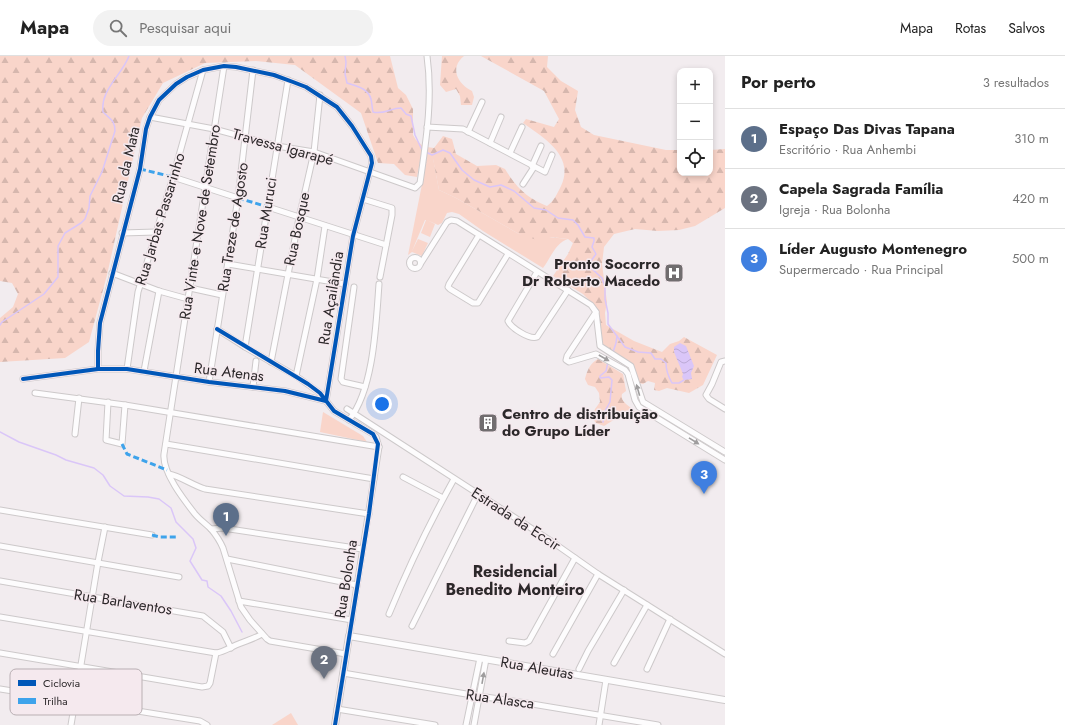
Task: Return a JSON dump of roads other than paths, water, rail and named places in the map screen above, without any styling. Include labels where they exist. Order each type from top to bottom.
[{"type":"street","points":[[427,56],[430,85],[427,127],[463,129],[545,172],[552,155]]},
{"type":"street","name":"Rua da Mata","points":[[98,369],[100,323],[122,233],[140,169],[144,141],[150,117],[159,100],[176,84],[203,70],[224,66],[253,70],[274,75],[306,87],[320,95],[337,107],[352,126],[371,156],[372,163],[363,199]]},
{"type":"street","name":"Rua Vinte e Nove de Setembro","points":[[167,470],[164,460],[166,444],[224,66]]},
{"type":"street","name":"Rua Jarbas Passarinho","points":[[127,369],[136,302],[140,285],[173,177],[203,70]]},
{"type":"street","name":"Rua Treze de Agosto","points":[[209,382],[238,198],[253,70]]},
{"type":"street","name":"Rua Muruci","points":[[245,347],[288,80]]},
{"type":"street","name":"Rua Bosque","points":[[271,362],[299,218],[314,152],[320,95]]},
{"type":"street","points":[[468,132],[482,102]]},
{"type":"street","name":"Travessa Igarapé","points":[[150,117],[214,129],[277,146],[314,152],[413,188],[417,187],[420,183],[427,127]]},
{"type":"street","points":[[490,143],[501,117]]},
{"type":"street","points":[[510,153],[522,127]]},
{"type":"street","points":[[523,184],[533,166],[541,146]]},
{"type":"street","points":[[173,177],[238,198]]},
{"type":"street","points":[[363,199],[392,208],[380,277]]},
{"type":"street","name":"Rua Açailândia","points":[[326,401],[345,284],[363,199]]},
{"type":"street","points":[[268,207],[354,236],[386,245]]},
{"type":"street","points":[[421,263],[447,222],[450,220],[457,221],[537,272],[588,302],[596,312],[600,346],[631,366],[642,401],[725,452]]},
{"type":"street","points":[[296,376],[317,279],[324,226]]},
{"type":"street","points":[[122,233],[156,232]]},
{"type":"street","points":[[479,235],[448,287],[473,303],[478,303],[508,254]]},
{"type":"street","points":[[228,264],[345,284]]},
{"type":"street","points":[[537,272],[508,321],[510,325],[530,338],[537,337],[568,290]]},
{"type":"street","points":[[112,273],[140,285],[188,299]]},
{"type":"street","points":[[217,329],[296,376],[320,393],[334,410],[349,420],[354,414],[365,387],[370,367],[379,284]]},
{"type":"street","points":[[354,287],[341,379],[343,382],[365,387]]},
{"type":"street","points":[[190,288],[222,295]]},
{"type":"street","points":[[144,371],[159,291]]},
{"type":"street","points":[[596,312],[567,356],[566,360],[596,354],[626,370],[637,405],[725,460]]},
{"type":"street","points":[[253,387],[256,361]]},
{"type":"street","points":[[725,361],[718,365],[712,384],[706,395],[709,399],[725,409]]},
{"type":"street","name":"Rua Atenas","points":[[23,379],[98,369],[127,369],[209,382],[285,391],[326,401]]},
{"type":"street","points":[[35,393],[172,412],[379,447]]},
{"type":"street","points":[[75,434],[79,398]]},
{"type":"street","points":[[108,402],[107,441],[122,444],[125,405]]},
{"type":"street","name":"Estrada da Eccir","points":[[347,409],[598,574],[725,654]]},
{"type":"street","name":"Rua Bolonha","points":[[335,725],[379,447],[373,434],[349,420]]},
{"type":"street","points":[[680,432],[684,426]]},
{"type":"street","points":[[166,444],[374,479]]},
{"type":"street","points":[[167,470],[190,484],[205,489],[369,514]]},
{"type":"street","points":[[167,470],[196,514],[218,538],[227,559],[241,607],[262,634],[270,641],[346,654]]},
{"type":"street","points":[[403,477],[443,498]]},
{"type":"street","points":[[389,614],[400,587],[443,498],[454,479]]},
{"type":"street","points":[[412,626],[478,494]]},
{"type":"street","points":[[0,510],[152,535]]},
{"type":"street","points":[[81,667],[105,527]]},
{"type":"street","points":[[211,529],[223,528],[362,549]]},
{"type":"street","points":[[0,546],[179,577]]},
{"type":"street","points":[[509,641],[525,643],[529,641],[575,558]]},
{"type":"street","points":[[227,559],[357,586]]},
{"type":"street","points":[[553,654],[598,574]]},
{"type":"street","name":"Rua Barlaventos","points":[[0,581],[203,616],[223,632],[230,648]]},
{"type":"street","points":[[579,669],[624,590]]},
{"type":"street","points":[[239,601],[352,620]]},
{"type":"street","points":[[614,663],[646,604]]},
{"type":"street","points":[[0,617],[216,653],[224,652],[262,634]]},
{"type":"street","points":[[647,668],[670,619]]},
{"type":"street","name":"Rua Aleutas","points":[[349,636],[725,700]]},
{"type":"street","points":[[0,653],[93,669]]},
{"type":"street","points":[[142,677],[202,687],[208,686],[210,683],[216,653]]},
{"type":"street","points":[[466,725],[472,695],[483,658]]},
{"type":"street","points":[[474,725],[480,696],[483,658]]},
{"type":"street","name":"Rua Alasca","points":[[343,673],[658,725]]},
{"type":"street","points":[[599,725],[606,680]]},
{"type":"street","points":[[0,689],[10,691]]},
{"type":"street","points":[[337,709],[435,725]]},
{"type":"street","points":[[142,713],[207,725]]},
{"type":"street","points":[[71,725],[73,715]]},
{"type":"water","points":[[680,343],[686,346],[694,366],[691,373],[692,379],[684,380],[682,377],[683,374],[674,352],[674,347]]},
{"type":"waterway","points":[[0,325],[2,322],[44,294],[58,277],[58,246],[65,233],[85,219],[89,208],[90,196],[102,172],[115,131],[113,122],[103,112],[105,97],[129,56]]},
{"type":"waterway","points":[[345,56],[345,74],[347,83],[367,92],[371,99],[373,112],[380,113],[401,108],[406,114],[411,116],[415,135],[422,150]]},
{"type":"waterway","points":[[426,152],[432,155],[443,150],[450,153],[462,170],[474,180],[490,187],[501,185],[514,191],[534,208],[546,210],[558,218],[573,220],[578,225],[585,237],[594,238],[592,247],[596,254],[591,261],[591,268],[602,278],[605,287],[608,324],[625,347],[638,352],[651,353],[655,359],[661,359],[666,363],[666,369],[672,383],[679,383],[684,380]]},
{"type":"waterway","points":[[613,352],[617,336]]},
{"type":"waterway","points":[[603,422],[605,411],[610,402],[612,380],[609,377],[600,378],[600,376],[606,371],[608,362]]},
{"type":"waterway","points":[[0,432],[19,442],[66,460],[94,468],[103,475],[110,486],[124,496],[159,499],[171,508],[176,522],[193,539],[196,548],[190,561],[202,580],[207,581],[208,587],[221,596],[242,632]]},
{"type":"place","name":"Pronto Socorro Dr Roberto Macedo","points":[[674,273]]},
{"type":"place","name":"Centro de distribuição do Grupo Líder","points":[[488,423]]},
{"type":"place","name":"Líder Augusto Montenegro","points":[[704,494]]},
{"type":"place","name":"Espaço Das Divas Tapana","points":[[226,536]]},
{"type":"place","name":"Capela Sagrada Família","points":[[324,679]]},
{"type":"district","name":"Residencial Benedito Monteiro","points":[[515,580]]}]
